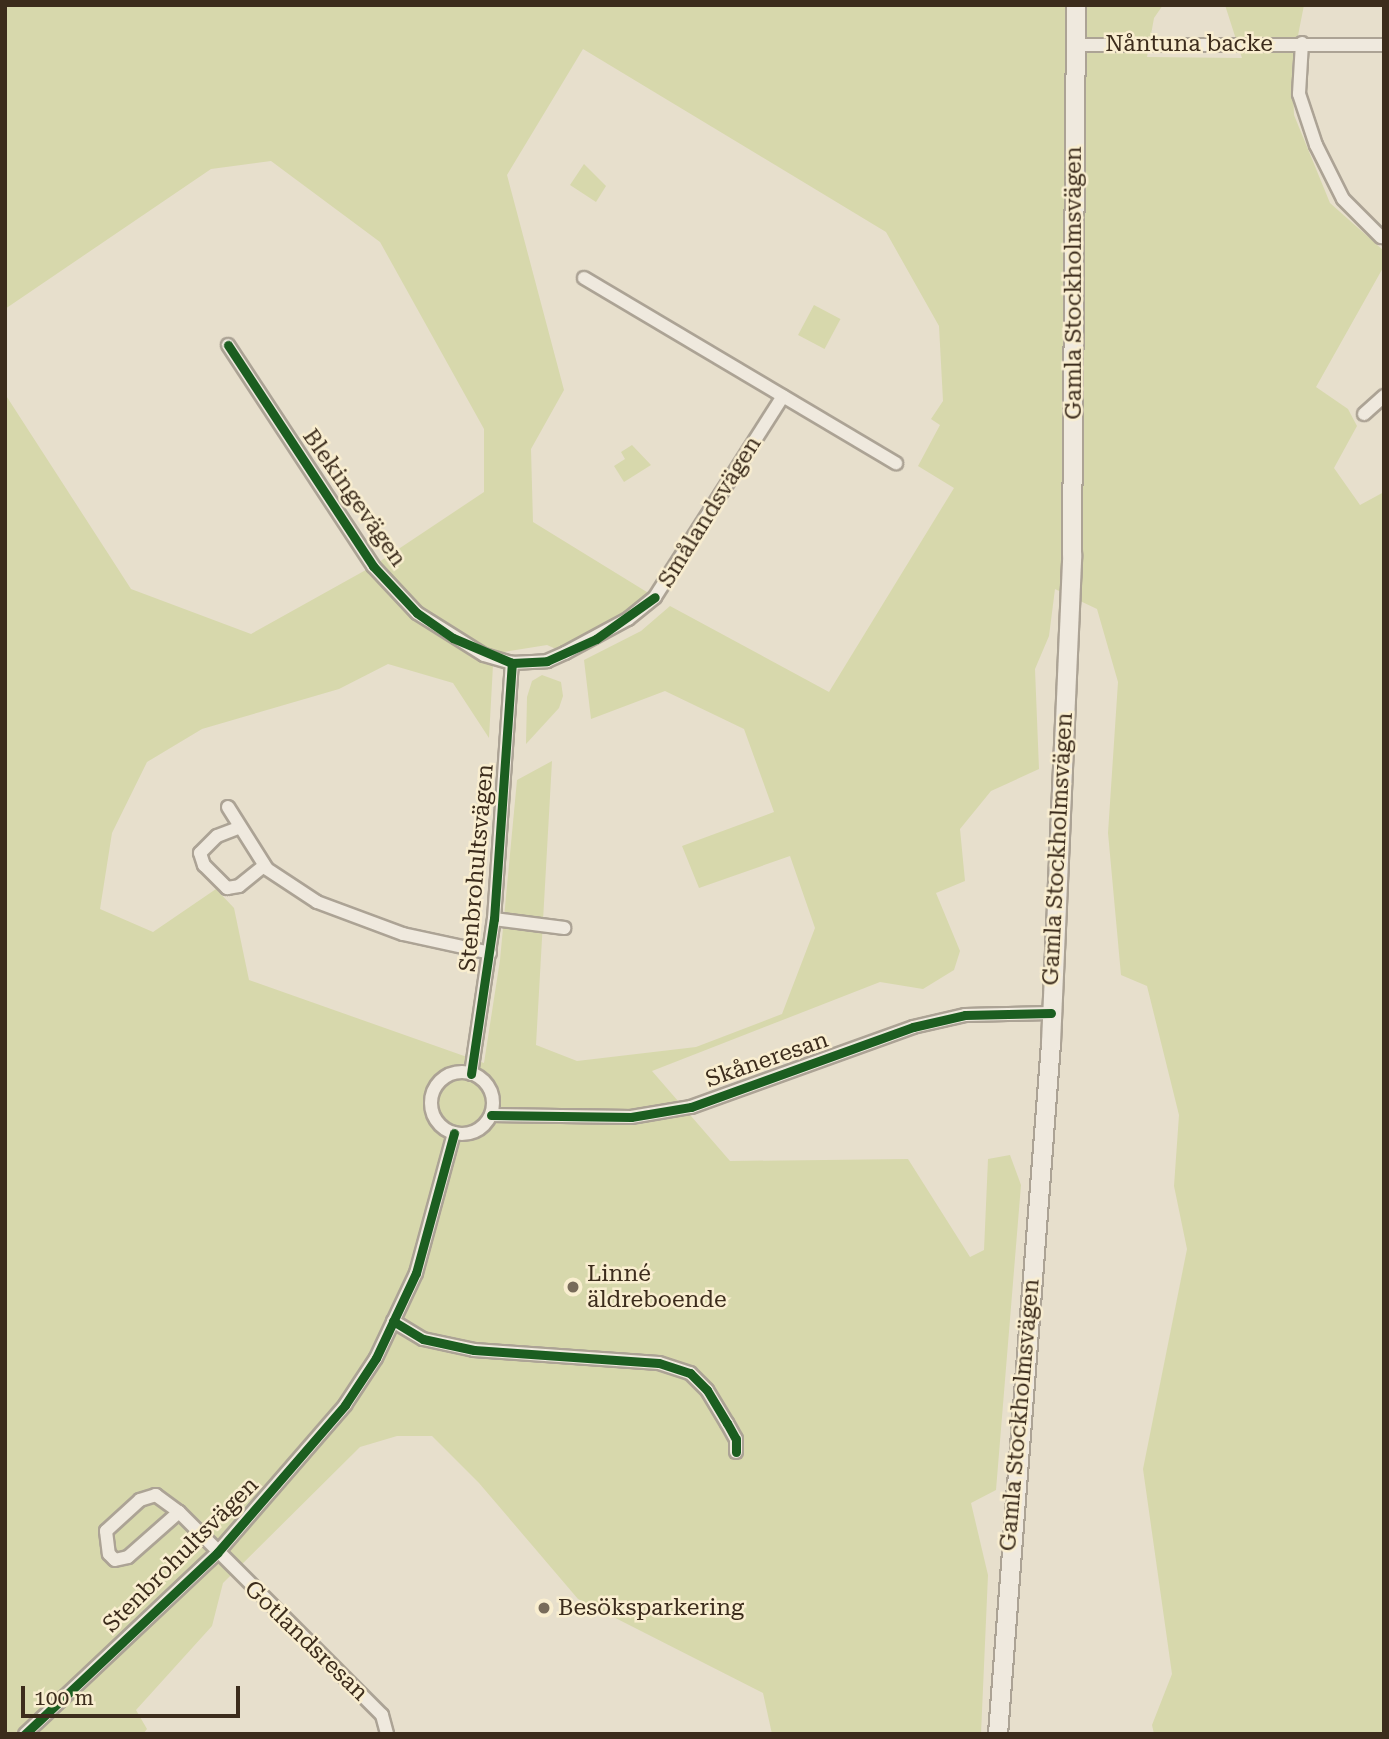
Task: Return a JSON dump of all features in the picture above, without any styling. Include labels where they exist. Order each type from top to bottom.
[{"type":"main road","name":"Gamla Stockholmsvägen","points":[[998,1734],[1051,1013],[1072,555],[1076,5]]},
{"type":"street","name":"Nåntuna backe","points":[[1302,43],[1299,93],[1316,145],[1343,199],[1381,237]]},
{"type":"street","name":"Nåntuna backe","points":[[1076,45],[1384,45]]},
{"type":"street","points":[[584,278],[896,463]]},
{"type":"street","name":"Blekingevägen","points":[[229,345],[373,566],[417,613],[484,655],[512,663]]},
{"type":"street","name":"Smålandsvägen","points":[[512,663],[547,661],[596,639],[662,591],[783,396]]},
{"type":"street","points":[[1364,414],[1384,396]]},
{"type":"street","name":"Stenbrohultsvägen","points":[[471,1074],[494,919],[512,663]]},
{"type":"street","name":"Stenbrohultsvägen","points":[[228,807],[237,828],[264,866],[317,902],[403,934],[490,953]]},
{"type":"street","points":[[237,828],[217,836],[200,853],[204,865],[227,888],[239,886],[264,866]]},
{"type":"street","name":"Stenbrohultsvägen","points":[[494,919],[564,928]]},
{"type":"street","name":"Skåneresan","points":[[491,1115],[631,1117],[691,1107],[913,1027],[965,1015],[1051,1013]]},
{"type":"street","points":[[453,1073],[471,1074],[483,1079],[491,1091],[491,1115],[474,1132],[454,1133],[435,1117],[432,1096],[441,1080],[453,1073]]},
{"type":"street","name":"Stenbrohultsvägen","points":[[25,1734],[217,1553],[345,1405],[393,1321],[416,1273],[454,1133]]},
{"type":"street","points":[[393,1321],[423,1339],[474,1350],[659,1363],[690,1373],[707,1390],[727,1423],[736,1439],[736,1452]]},
{"type":"street","name":"Stenbrohultsvägen","points":[[178,1513],[128,1557],[115,1560],[109,1554],[106,1531],[140,1500],[156,1495],[178,1513],[217,1553]]},
{"type":"street","name":"Gotlandsresan","points":[[217,1553],[382,1716],[387,1734]]},
{"type":"green space","points":[[5,5],[1163,5],[1154,18],[1147,57],[1242,58],[1225,5],[1304,5],[1292,66],[1294,115],[1330,203],[1384,251],[1384,266],[1316,387],[1348,409],[1357,426],[1334,468],[1360,505],[1384,492],[1384,1734],[1154,1734],[1152,1725],[1172,1674],[1143,1469],[1187,1249],[1174,1186],[1179,1115],[1147,986],[1121,975],[1108,833],[1118,682],[1097,609],[1055,589],[1049,636],[1035,669],[1039,769],[991,791],[960,829],[965,881],[936,893],[960,951],[954,970],[923,989],[880,982],[652,1071],[730,1161],[908,1159],[970,1257],[984,1250],[988,1159],[1010,1155],[1021,1185],[996,1490],[971,1503],[988,1575],[981,1734],[772,1734],[763,1693],[578,1599],[479,1483],[432,1436],[397,1436],[360,1447],[223,1583],[212,1626],[136,1710],[147,1729],[143,1734],[5,1734],[5,394],[131,589],[251,634],[373,566],[484,492],[484,429],[380,242],[271,161],[211,169],[5,309]],"holes":[[[583,49],[886,232],[939,326],[943,401],[931,419],[940,425],[918,466],[954,488],[829,692],[670,606],[641,631],[584,660],[591,719],[665,691],[744,729],[774,812],[682,846],[699,888],[790,856],[815,928],[782,1014],[696,1047],[577,1061],[536,1045],[552,761],[517,780],[500,960],[484,1063],[249,980],[234,908],[216,889],[153,932],[100,909],[112,833],[147,762],[202,729],[339,689],[388,664],[453,683],[489,738],[493,665],[485,655],[547,645],[565,653],[655,597],[533,522],[531,449],[564,390],[507,175]]]},
{"type":"green space","points":[[584,164],[606,186],[596,202],[570,185]]},
{"type":"green space","points":[[814,305],[840,319],[825,349],[798,335]]},
{"type":"green space","points":[[632,445],[651,465],[624,482],[614,466],[625,459],[621,452]]},
{"type":"green space","points":[[542,675],[561,682],[563,696],[559,708],[526,744],[527,697],[532,681]]},
{"type":"cycle path","points":[[228,345],[373,566],[417,613],[453,638],[512,663],[547,661],[596,639],[655,597]]},
{"type":"cycle path","points":[[471,1074],[494,919],[512,663]]},
{"type":"cycle path","points":[[491,1115],[631,1117],[691,1107],[913,1027],[965,1015],[1051,1013]]},
{"type":"cycle path","points":[[25,1734],[217,1553],[345,1405],[376,1358],[416,1273],[454,1133]]},
{"type":"cycle path","points":[[393,1321],[423,1339],[474,1350],[659,1363],[690,1373],[707,1390],[727,1423],[736,1439],[736,1452]]},
{"type":"place","name":"Linné äldreboende","points":[[573,1287]]},
{"type":"place","name":"Besöksparkering","points":[[544,1608]]}]
